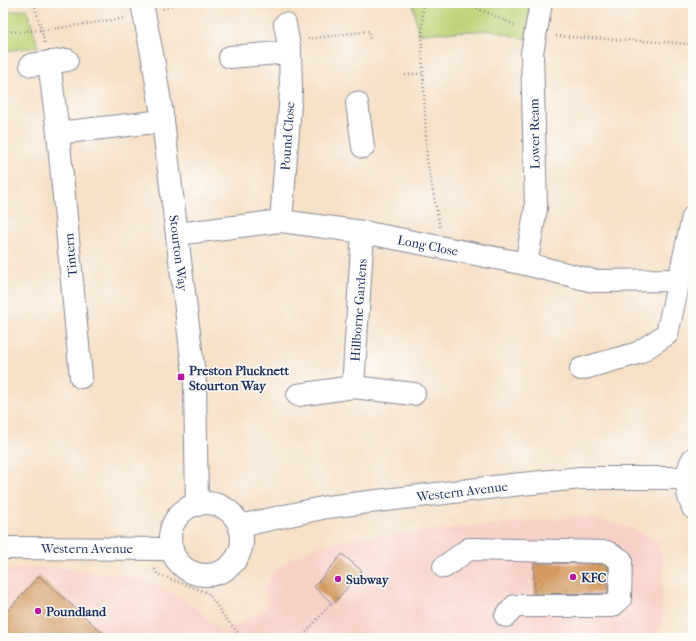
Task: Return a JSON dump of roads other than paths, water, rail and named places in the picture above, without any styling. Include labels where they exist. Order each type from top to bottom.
[{"type":"street","name":"Lower Ream","points":[[526,264],[536,208],[532,53],[541,3]]},
{"type":"street","name":"Stourton Way","points":[[143,9],[163,121],[195,383],[198,505]]},
{"type":"street","name":"Pound Close","points":[[230,57],[288,39],[291,91],[281,221]]},
{"type":"street","name":"Tintern","points":[[49,62],[58,133],[81,377]]},
{"type":"street","points":[[357,103],[362,147]]},
{"type":"street","points":[[58,133],[163,121]]},
{"type":"street","points":[[582,369],[638,353],[667,334],[693,217]]},
{"type":"street","name":"Long Close","points":[[177,234],[281,221],[363,232],[526,264],[594,281],[679,280]]},
{"type":"street","name":"Hillborne Gardens","points":[[353,387],[363,232]]},
{"type":"street","points":[[298,395],[353,387],[414,394]]},
{"type":"street","points":[[690,468],[688,496],[693,508]]},
{"type":"street","name":"Western Avenue","points":[[239,526],[327,507],[512,484],[690,468]]},
{"type":"street","points":[[198,505],[212,505],[226,510],[239,526],[242,536],[238,557],[231,565],[212,575],[202,575],[192,572],[179,563],[172,549],[170,538],[172,527],[183,513],[198,505]]},
{"type":"street","name":"Western Avenue","points":[[3,548],[172,549]]},
{"type":"street","points":[[444,567],[469,549],[607,552],[622,560],[620,599],[612,606],[515,606],[506,616]]},
{"type":"place","name":"Preston Plucknett Stourton Way","points":[[181,377]]},
{"type":"place","name":"KFC","points":[[573,577]]},
{"type":"place","name":"Subway","points":[[338,579]]},
{"type":"place","name":"Poundland","points":[[38,611]]}]
